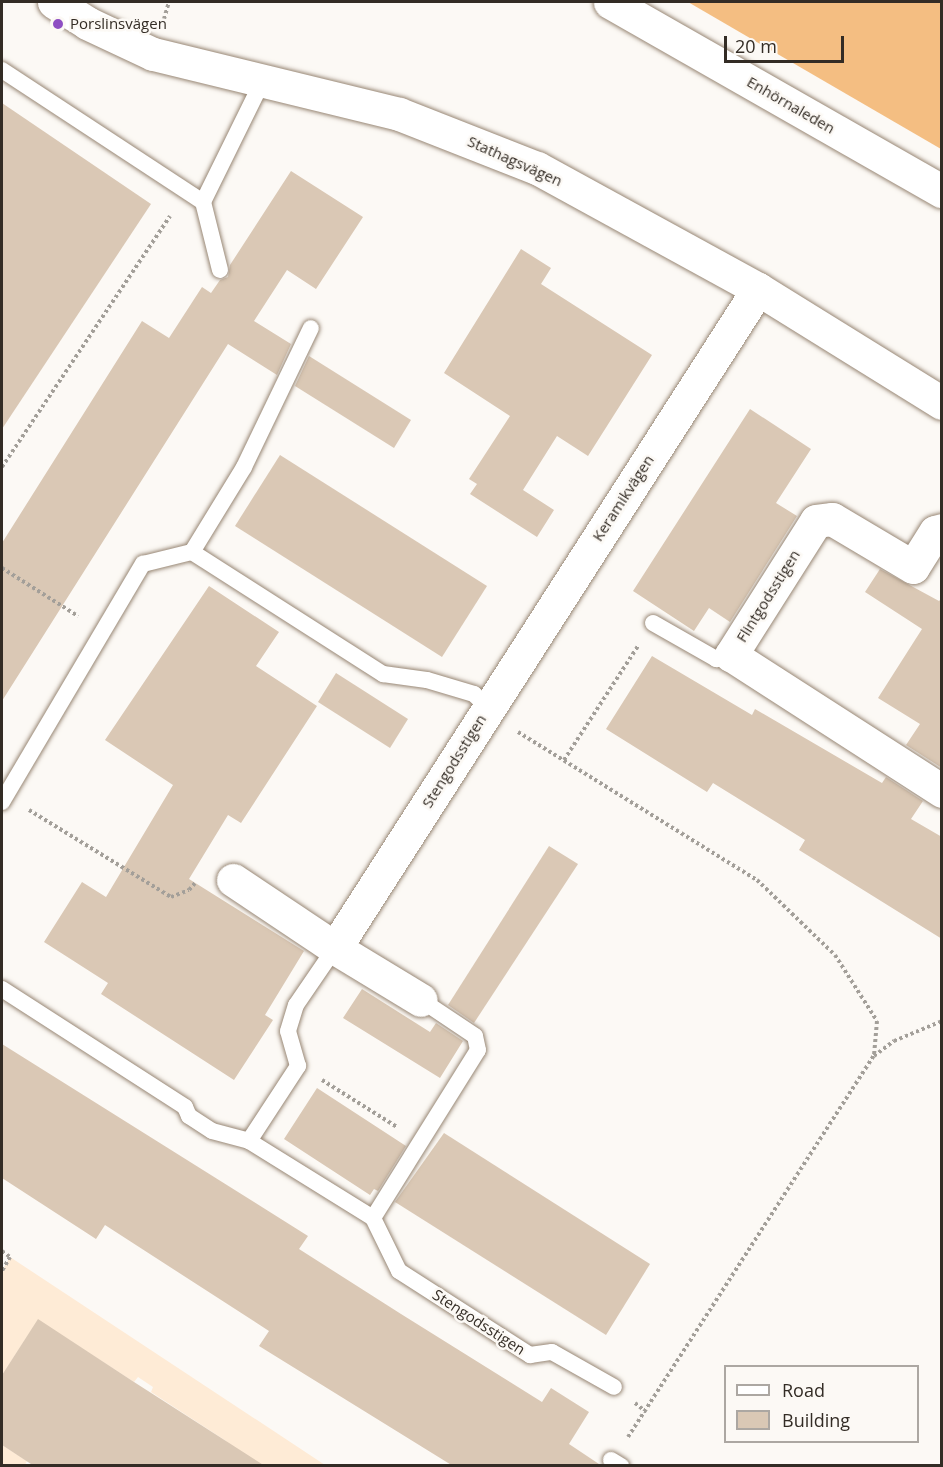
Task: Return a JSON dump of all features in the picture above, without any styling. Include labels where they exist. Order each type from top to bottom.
[{"type":"street","name":"Stathagsvägen","points":[[54,2],[87,23],[153,54],[399,114],[537,168],[758,289],[942,403]]},
{"type":"street","name":"Enhörnaleden","points":[[610,2],[942,191]]},
{"type":"street","name":"Keramikvägen","points":[[487,707],[758,289]]},
{"type":"street","name":"Flintgodsstigen","points":[[942,530],[935,532],[913,567],[832,519],[816,520],[731,655],[942,791]]},
{"type":"street","name":"Stengodsstigen","points":[[335,948],[487,707]]},
{"type":"street","points":[[233,880],[335,948],[421,1000]]},
{"type":"lane","points":[[2,70],[186,193],[203,202]]},
{"type":"lane","points":[[220,270],[203,202],[262,82]]},
{"type":"lane","points":[[4,798],[101,631],[143,564],[192,552],[244,467],[311,328]]},
{"type":"lane","name":"Stengodsstigen","points":[[192,552],[383,674],[474,694],[487,707]]},
{"type":"lane","points":[[653,622],[716,659],[731,655]]},
{"type":"lane","name":"Stengodsstigen","points":[[298,1066],[288,1031],[296,1005],[335,948]]},
{"type":"lane","points":[[2,989],[185,1107],[189,1116],[212,1131],[249,1141],[373,1218],[478,1050],[475,1036],[421,1000]]},
{"type":"lane","points":[[249,1141],[298,1066]]},
{"type":"lane","name":"Stengodsstigen","points":[[373,1218],[399,1271],[530,1355],[552,1352],[614,1387]]},
{"type":"path","points":[[2,466],[186,193]]},
{"type":"path","points":[[2,568],[101,631]]},
{"type":"path","points":[[564,760],[653,622]]},
{"type":"path","points":[[487,707],[564,760],[757,880],[835,955],[878,1021],[874,1056]]},
{"type":"path","points":[[4,798],[171,897],[189,890],[197,882],[221,875],[233,880]]},
{"type":"path","points":[[616,1463],[874,1056],[894,1041],[942,1021]]},
{"type":"path","points":[[298,1066],[420,1141]]},
{"type":"path","points":[[2,1251],[10,1257],[2,1271]]},
{"type":"shaded area","points":[[688,2],[941,2],[941,149]]},
{"type":"shaded area","points":[[10,1257],[325,1465],[239,1465],[226,1441],[151,1392],[153,1387],[138,1377],[134,1382],[38,1320],[2,1375],[2,1271]]},
{"type":"shaded area","points":[[2,1445],[27,1461],[25,1465],[2,1465]]},
{"type":"building","points":[[2,103],[151,204],[2,429]]},
{"type":"building","points":[[291,171],[363,217],[316,289],[287,270],[254,321],[291,344],[277,375],[228,344],[2,701],[2,543],[142,321],[169,338],[202,287],[211,293],[220,280],[228,277],[230,265]]},
{"type":"building","points":[[521,249],[551,268],[541,284],[652,355],[588,456],[557,436],[523,490],[554,510],[537,537],[470,494],[477,484],[469,479],[510,416],[444,373]]},
{"type":"building","points":[[309,356],[411,420],[394,448],[295,386]]},
{"type":"building","points":[[750,409],[811,449],[776,503],[797,516],[730,622],[709,608],[694,631],[633,591]]},
{"type":"building","points":[[280,455],[487,586],[442,657],[235,526]]},
{"type":"building","points":[[880,569],[939,601],[942,598],[942,768],[906,745],[920,724],[878,698],[922,629],[865,592]]},
{"type":"building","points":[[209,586],[279,632],[256,666],[317,706],[241,823],[228,815],[189,879],[304,951],[265,1015],[273,1020],[234,1080],[101,994],[108,983],[44,942],[82,882],[106,897],[173,785],[105,740]]},
{"type":"building","points":[[652,656],[752,715],[755,709],[882,783],[886,777],[923,801],[911,819],[942,837],[942,939],[799,850],[805,840],[713,783],[707,792],[606,729]]},
{"type":"building","points":[[336,673],[408,719],[390,748],[318,702]]},
{"type":"building","points":[[549,846],[578,864],[474,1023],[448,1005]]},
{"type":"building","points":[[362,989],[430,1032],[436,1023],[463,1041],[440,1078],[343,1018]]},
{"type":"building","points":[[2,1044],[308,1236],[299,1249],[401,1314],[542,1402],[551,1388],[589,1412],[569,1444],[602,1466],[453,1466],[259,1346],[269,1331],[105,1225],[96,1239],[2,1178]]},
{"type":"building","points":[[317,1088],[406,1146],[378,1191],[374,1189],[370,1195],[284,1139]]},
{"type":"building","points":[[444,1133],[650,1264],[606,1335],[395,1202]]},
{"type":"building","points":[[38,1319],[265,1466],[34,1466],[2,1445],[2,1375]]},
{"type":"place","name":"Porslinsvägen","points":[[58,24]]}]
